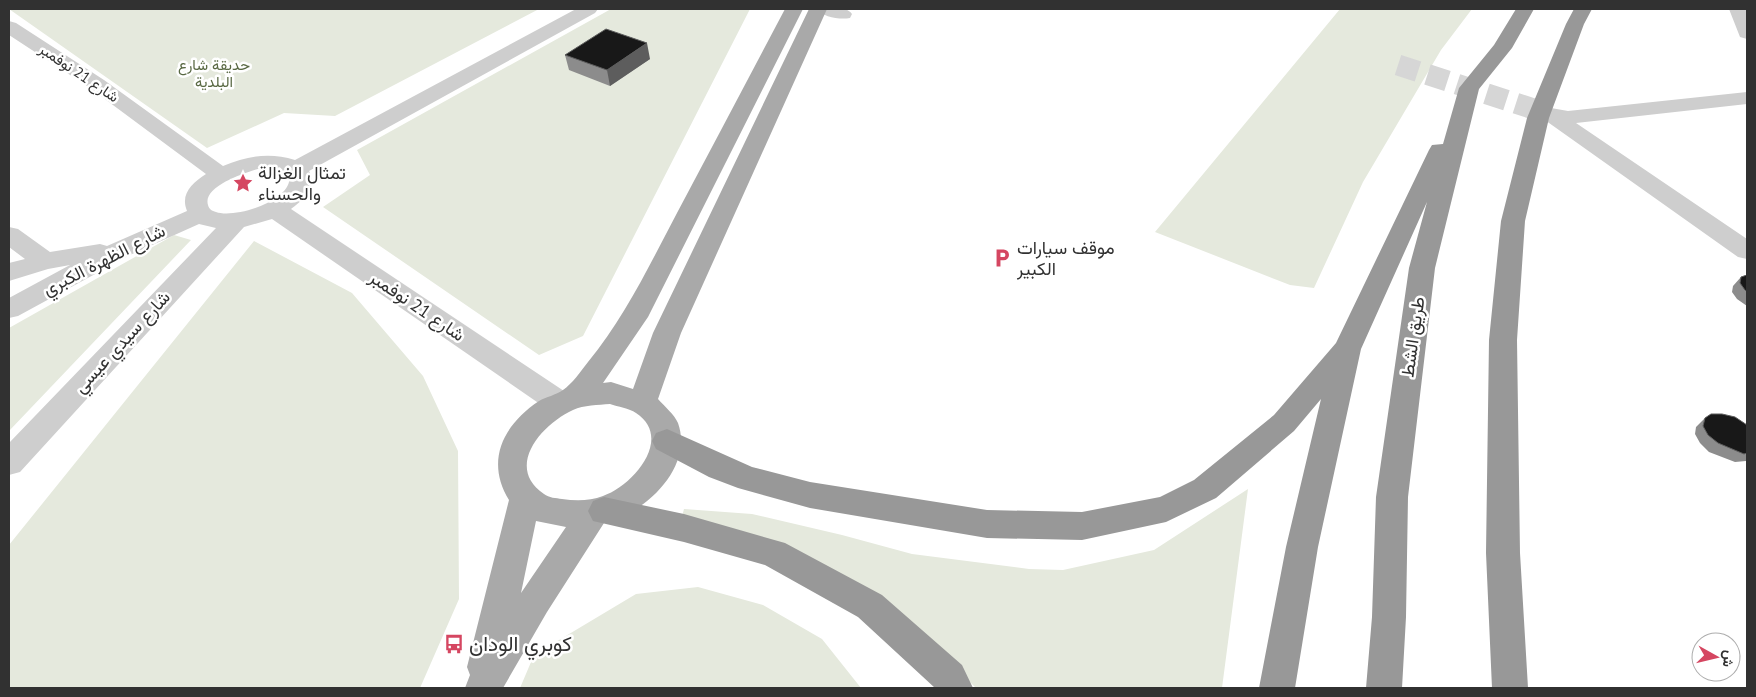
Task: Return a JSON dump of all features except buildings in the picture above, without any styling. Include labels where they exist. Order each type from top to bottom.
[{"type":"highway","name":"طريق الشط","points":[[1384,688],[1389,617],[1392,497],[1422,268],[1469,88],[1502,48],[1525,9]]},
{"type":"highway","points":[[1510,688],[1503,553],[1503,340],[1513,221],[1538,118],[1575,24],[1583,9]]},
{"type":"highway","points":[[1277,688],[1302,547],[1346,349],[1469,88]]},
{"type":"highway","points":[[667,441],[720,468],[749,479],[810,495],[987,524],[1082,526],[1166,509],[1205,489],[1284,423],[1346,349]]},
{"type":"highway","points":[[599,512],[700,532],[773,553],[870,606],[949,677],[954,688]]},
{"type":"main road","points":[[566,401],[598,370],[635,317],[794,9]]},
{"type":"main road","points":[[643,403],[667,333],[818,9]]},
{"type":"main road","points":[[611,393],[628,396],[643,403],[660,419],[667,441],[665,457],[657,474],[643,489],[626,502],[599,512],[573,516],[555,514],[538,508],[525,498],[516,486],[512,471],[513,455],[519,440],[544,413],[566,401],[592,394],[611,393]]},
{"type":"main road","points":[[478,688],[504,593],[525,498]]},
{"type":"main road","points":[[483,688],[554,571],[599,512]]},
{"type":"street","points":[[297,168],[589,9]]},
{"type":"street","points":[[1738,9],[1747,33]]},
{"type":"street","name":"شارع 21 نوفمبر","points":[[9,27],[98,84],[220,174]]},
{"type":"street","points":[[1747,98],[1568,117],[1549,114],[1747,251]]},
{"type":"street","points":[[285,162],[297,168],[301,175],[301,183],[296,192],[287,201],[274,209],[255,216],[236,221],[208,219],[200,214],[195,205],[198,195],[206,184],[220,174],[247,164],[285,162]]},
{"type":"street","name":"شارع 21 نوفمبر","points":[[274,209],[566,401]]},
{"type":"street","name":"شارع الظهرة الكبري","points":[[9,309],[121,249],[200,214]]},
{"type":"street","name":"شارع سيدي عيسي","points":[[9,463],[236,221]]},
{"type":"street","points":[[9,235],[46,261]]},
{"type":"street","points":[[9,272],[46,261],[121,249]]},
{"type":"green space","name":"حديقة شارع البلدية","points":[[9,9],[539,9],[335,116],[284,113],[207,148]]},
{"type":"green space","points":[[611,9],[750,9],[583,336],[539,355],[323,207],[370,175],[357,150]]},
{"type":"green space","points":[[1340,9],[1472,9],[1441,50],[1363,182],[1314,288],[1290,285],[1155,232]]},
{"type":"green space","points":[[174,235],[191,240],[9,431],[9,328]]},
{"type":"green space","points":[[254,241],[352,293],[423,376],[458,451],[459,599],[420,688],[9,688],[9,545]]},
{"type":"green space","points":[[1248,489],[1222,688],[976,688],[902,616],[681,520],[684,509],[752,514],[912,554],[1029,569],[1063,570],[1154,550]]},
{"type":"green space","points":[[698,587],[763,605],[822,639],[861,688],[520,688],[534,655],[636,594]]},
{"type":"tunnel","points":[[1398,65],[1549,114]]},
{"type":"place","name":"تمثال الغزالة والحسناء","points":[[243,183]]},
{"type":"place","name":"موقف سيارات الكبير","points":[[1002,258]]},
{"type":"place","name":"كوبري الودان","points":[[454,644]]}]
